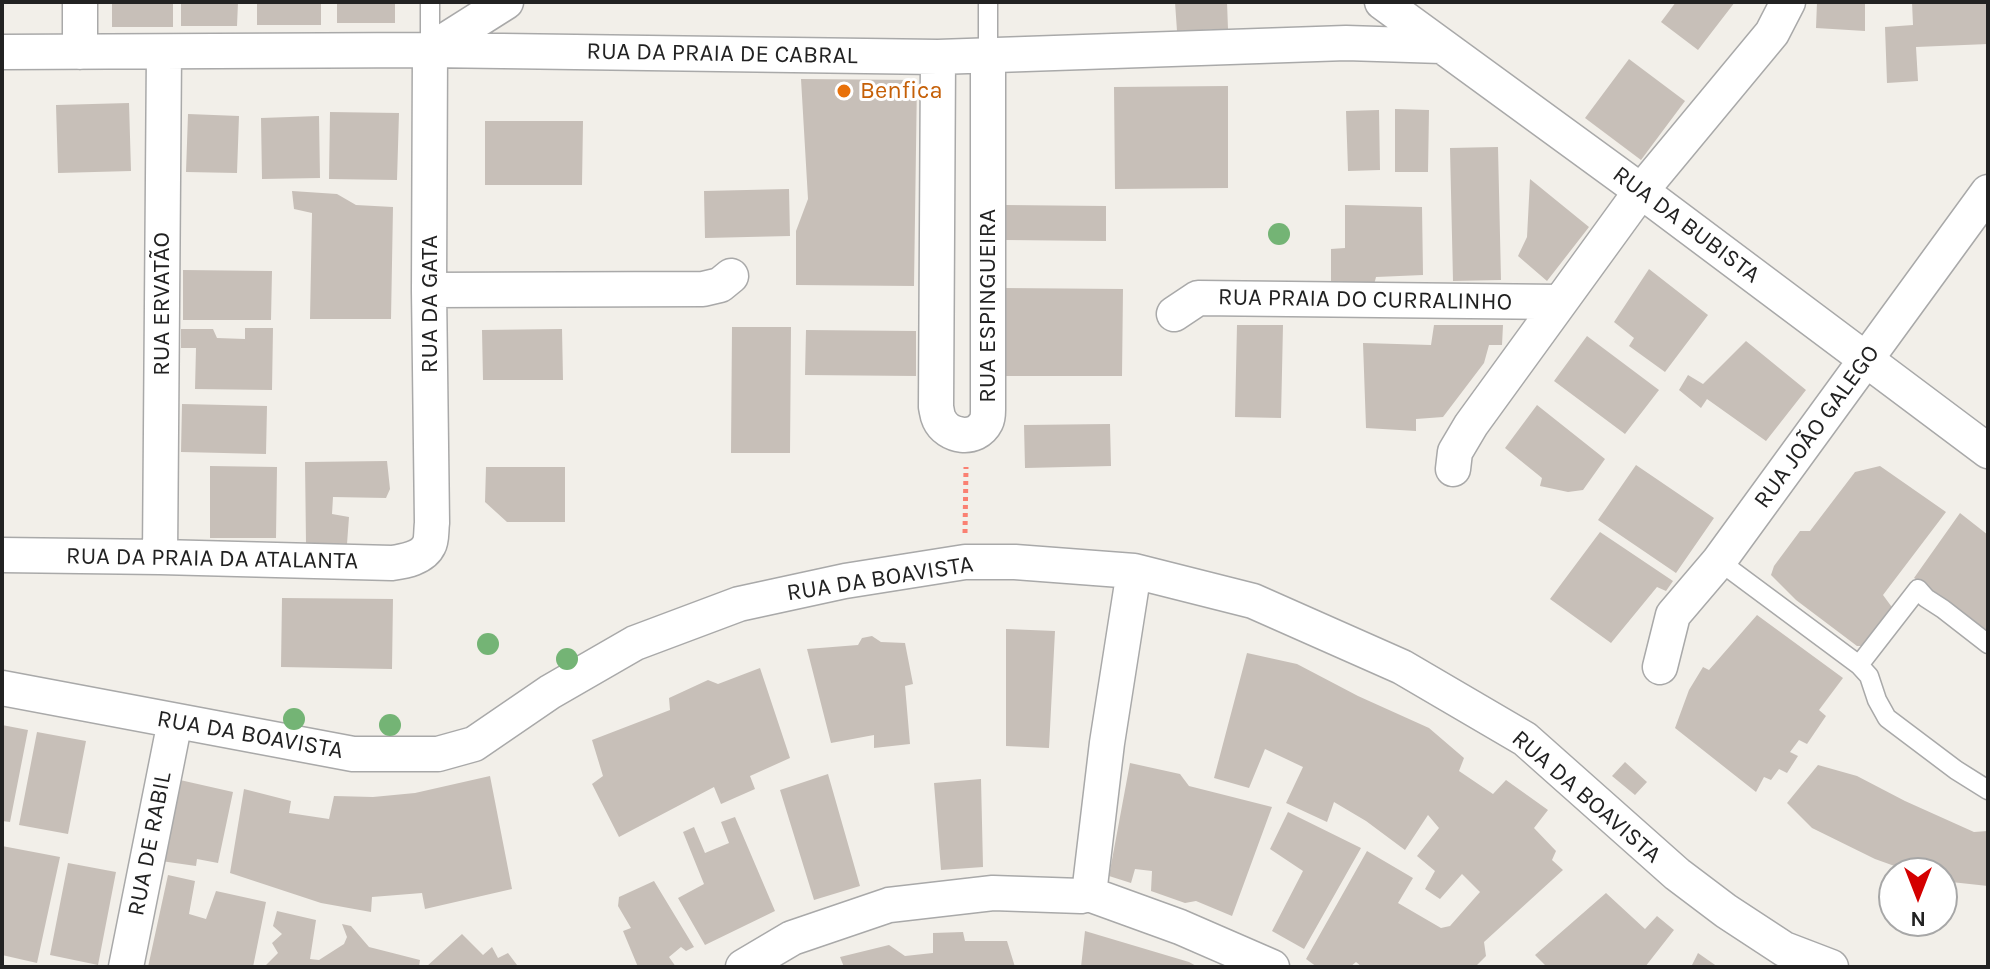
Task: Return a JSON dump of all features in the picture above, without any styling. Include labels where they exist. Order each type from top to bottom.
[{"type":"street","points":[[80,2],[80,52]]},
{"type":"street","points":[[430,50],[506,2]]},
{"type":"street","name":"RUA DA BUBISTA","points":[[1382,2],[1988,451]]},
{"type":"street","points":[[1453,469],[1455,452],[1461,440],[1641,191],[1772,33],[1788,2]]},
{"type":"street","name":"RUA DA PRAIA DE CABRAL","points":[[2,52],[430,50],[988,57],[1346,43],[1442,46]]},
{"type":"street","name":"RUA DA GATA","points":[[419,554],[429,545],[432,523],[430,50]]},
{"type":"street","name":"RUA ERVATÃO","points":[[160,557],[164,52]]},
{"type":"street","name":"RUA ESPINGUEIRA","points":[[938,57],[936,407],[945,427],[966,436],[978,432],[986,423],[988,410],[988,57]]},
{"type":"street","name":"RUA JOÃO GALEGO","points":[[1660,667],[1673,615],[1719,561],[1988,192]]},
{"type":"street","points":[[429,290],[703,289],[720,285],[731,276]]},
{"type":"street","name":"RUA PRAIA DO CURRALINHO","points":[[1174,314],[1198,298],[1560,302]]},
{"type":"street","name":"RUA DA PRAIA DA ATALANTA","points":[[2,555],[392,563],[419,554]]},
{"type":"street","name":"RUA DA BOAVISTA","points":[[2,688],[353,754],[438,754],[474,744],[550,692],[635,643],[739,604],[845,581],[965,562],[1015,562],[1134,571],[1253,601],[1402,667],[1525,739],[1677,874],[1726,911],[1784,949],[1831,967]]},
{"type":"street","points":[[1089,894],[1107,743],[1134,571]]},
{"type":"street","name":"RUA DE RABIL","points":[[126,967],[175,721]]},
{"type":"street","points":[[743,967],[792,938],[889,905],[993,893],[1089,894],[1180,927],[1272,967]]},
{"type":"lane","points":[[430,2],[430,50]]},
{"type":"lane","points":[[988,2],[988,57]]},
{"type":"lane","points":[[1719,561],[1859,665],[1869,676],[1887,718],[1988,790]]},
{"type":"lane","points":[[1859,665],[1918,589],[1988,644]]},
{"type":"path","points":[[965,562],[966,436]]},
{"type":"building","points":[[112,2],[173,2],[173,27],[112,27]]},
{"type":"building","points":[[181,2],[238,2],[237,26],[181,26]]},
{"type":"building","points":[[257,2],[321,2],[321,25],[257,25]]},
{"type":"building","points":[[337,2],[395,2],[395,23],[337,23]]},
{"type":"building","points":[[1175,2],[1227,2],[1228,29],[1177,31]]},
{"type":"building","points":[[1676,2],[1735,2],[1698,50],[1661,22]]},
{"type":"building","points":[[1817,2],[1865,2],[1865,31],[1816,28]]},
{"type":"building","points":[[1912,2],[1988,2],[1988,44],[1916,47],[1918,81],[1887,83],[1885,27],[1913,25]]},
{"type":"building","points":[[1629,59],[1685,101],[1641,160],[1585,118]]},
{"type":"building","points":[[801,79],[917,80],[914,286],[796,285],[796,231],[808,199]]},
{"type":"building","points":[[1228,86],[1228,188],[1115,189],[1114,87]]},
{"type":"building","points":[[129,103],[131,171],[58,173],[56,105]]},
{"type":"building","points":[[1395,109],[1429,110],[1428,172],[1395,172]]},
{"type":"building","points":[[1379,110],[1380,170],[1348,171],[1346,111]]},
{"type":"building","points":[[330,112],[399,113],[397,180],[329,179]]},
{"type":"building","points":[[188,114],[239,116],[237,173],[186,172]]},
{"type":"building","points":[[319,116],[320,178],[262,179],[261,118]]},
{"type":"building","points":[[485,121],[583,121],[582,185],[485,185]]},
{"type":"building","points":[[1498,147],[1501,280],[1453,281],[1450,148]]},
{"type":"building","points":[[1530,179],[1589,227],[1547,281],[1518,256],[1527,237]]},
{"type":"building","points":[[789,189],[790,236],[705,238],[704,191]]},
{"type":"building","points":[[292,191],[337,194],[356,205],[393,207],[391,319],[310,319],[312,213],[294,209]]},
{"type":"building","points":[[1006,205],[1106,206],[1106,241],[1006,240]]},
{"type":"building","points":[[1345,205],[1422,207],[1423,275],[1376,277],[1374,285],[1331,283],[1331,249],[1345,248]]},
{"type":"building","points":[[1649,269],[1708,315],[1665,372],[1629,346],[1634,338],[1614,322]]},
{"type":"building","points":[[183,270],[272,271],[271,320],[183,320]]},
{"type":"building","points":[[1003,288],[1123,289],[1122,376],[1002,376]]},
{"type":"building","points":[[1237,325],[1283,325],[1281,418],[1235,417]]},
{"type":"building","points":[[1434,325],[1503,325],[1502,345],[1489,345],[1484,363],[1443,417],[1416,419],[1416,431],[1366,428],[1363,343],[1431,345]]},
{"type":"building","points":[[732,327],[791,327],[790,453],[731,453]]},
{"type":"building","points":[[245,328],[273,328],[272,390],[195,389],[196,348],[181,348],[181,329],[213,329],[217,338],[245,339]]},
{"type":"building","points":[[562,329],[563,380],[483,380],[482,330]]},
{"type":"building","points":[[806,330],[916,331],[916,376],[805,375]]},
{"type":"building","points":[[1587,336],[1659,390],[1625,434],[1554,381]]},
{"type":"building","points":[[1746,341],[1806,390],[1766,441],[1707,399],[1701,408],[1679,390],[1688,375],[1703,384]]},
{"type":"building","points":[[182,404],[267,406],[266,454],[181,452]]},
{"type":"building","points":[[1537,405],[1605,459],[1583,490],[1568,492],[1540,486],[1542,478],[1505,448]]},
{"type":"building","points":[[1110,424],[1111,466],[1025,468],[1024,425]]},
{"type":"building","points":[[387,461],[390,489],[386,498],[333,497],[332,514],[349,517],[347,544],[306,543],[305,462]]},
{"type":"building","points":[[1636,465],[1714,518],[1676,573],[1598,520]]},
{"type":"building","points":[[210,466],[277,467],[276,538],[210,538]]},
{"type":"building","points":[[1880,466],[1946,512],[1883,595],[1894,610],[1866,646],[1857,646],[1796,600],[1771,575],[1774,566],[1800,531],[1810,531],[1855,472]]},
{"type":"building","points":[[486,467],[565,467],[565,522],[507,522],[485,502]]},
{"type":"building","points":[[1960,513],[1988,535],[1988,633],[1914,578]]},
{"type":"building","points":[[1600,532],[1673,581],[1666,591],[1657,587],[1611,643],[1550,599]]},
{"type":"building","points":[[282,598],[393,599],[392,669],[281,667]]},
{"type":"building","points":[[1757,615],[1843,678],[1819,710],[1826,716],[1807,744],[1799,740],[1790,752],[1798,756],[1787,773],[1779,769],[1771,780],[1764,777],[1756,792],[1675,728],[1689,690],[1703,667],[1709,670]]},
{"type":"building","points":[[1006,629],[1055,631],[1049,748],[1006,746]]},
{"type":"building","points":[[872,636],[881,642],[905,643],[913,684],[905,686],[910,744],[874,748],[874,735],[831,743],[807,649],[858,645],[862,638]]},
{"type":"building","points":[[1247,653],[1297,664],[1429,728],[1464,758],[1459,771],[1493,794],[1506,780],[1548,810],[1534,828],[1556,851],[1552,860],[1563,870],[1484,942],[1486,956],[1475,967],[1362,967],[1356,962],[1350,967],[1317,967],[1306,959],[1367,851],[1413,878],[1398,903],[1441,928],[1450,926],[1480,892],[1462,874],[1440,899],[1425,889],[1435,871],[1417,856],[1439,828],[1428,815],[1405,850],[1334,802],[1327,822],[1286,803],[1303,767],[1265,749],[1249,788],[1214,778]]},
{"type":"building","points":[[760,668],[790,758],[750,776],[755,789],[721,804],[714,787],[619,837],[592,784],[603,776],[592,740],[670,710],[669,698],[708,680],[718,684]]},
{"type":"building","points":[[2,725],[28,730],[10,822],[2,821]]},
{"type":"building","points":[[37,732],[86,741],[68,834],[19,825]]},
{"type":"building","points":[[1625,762],[1647,782],[1635,795],[1612,776]]},
{"type":"building","points":[[1130,763],[1180,774],[1189,786],[1272,807],[1232,916],[1196,901],[1185,903],[1151,891],[1152,871],[1135,869],[1131,883],[1109,876]]},
{"type":"building","points":[[1818,765],[1857,776],[1974,832],[1988,831],[1988,886],[1958,883],[1958,857],[1875,859],[1812,828],[1787,803]]},
{"type":"building","points":[[828,774],[860,886],[814,900],[780,790]]},
{"type":"building","points":[[490,776],[512,889],[425,909],[422,893],[372,897],[371,912],[321,903],[230,873],[244,789],[291,801],[289,813],[329,819],[334,796],[373,797],[415,793]]},
{"type":"building","points":[[981,779],[983,867],[941,870],[934,783]]},
{"type":"building","points":[[180,780],[233,792],[218,863],[197,859],[196,866],[161,861]]},
{"type":"building","points":[[1288,812],[1361,848],[1304,949],[1272,931],[1303,871],[1270,849]]},
{"type":"building","points":[[735,817],[775,911],[705,945],[678,898],[704,884],[683,832],[694,827],[705,853],[729,843],[721,822]]},
{"type":"building","points":[[2,846],[60,857],[37,963],[2,955]]},
{"type":"building","points":[[68,863],[116,872],[98,965],[50,955]]},
{"type":"building","points":[[168,875],[195,881],[189,914],[206,919],[216,891],[266,902],[253,967],[148,967]]},
{"type":"building","points":[[654,881],[694,947],[686,951],[681,947],[669,957],[676,967],[638,967],[623,931],[631,928],[618,906],[619,897]]},
{"type":"building","points":[[1606,893],[1645,929],[1657,916],[1674,930],[1645,967],[1547,967],[1535,955]]},
{"type":"building","points":[[277,911],[316,920],[310,959],[319,960],[344,944],[347,937],[342,924],[351,926],[369,947],[420,960],[419,967],[264,967],[278,953],[272,943],[282,934],[273,926]]},
{"type":"building","points":[[1085,931],[1189,962],[1198,967],[1081,967]]},
{"type":"building","points":[[963,932],[965,941],[1007,941],[1015,967],[844,967],[840,957],[889,945],[905,956],[933,953],[933,933]]},
{"type":"building","points":[[462,934],[483,955],[492,947],[498,958],[508,953],[517,965],[426,967]]},
{"type":"building","points":[[1698,953],[1718,967],[1691,967]]},
{"type":"place","name":"Benfica","points":[[844,91]]}]
